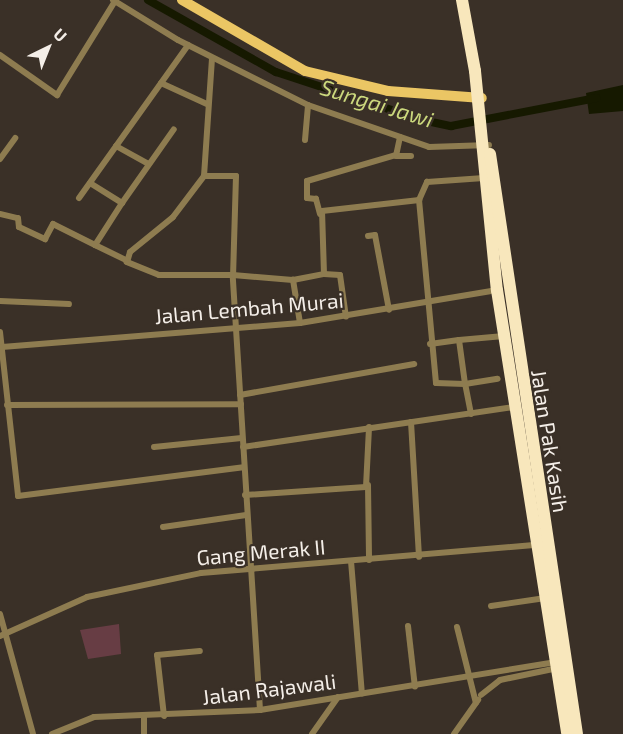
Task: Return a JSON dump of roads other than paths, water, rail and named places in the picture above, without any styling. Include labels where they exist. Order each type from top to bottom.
[{"type":"highway","points":[[462,0],[479,98]]},
{"type":"highway","points":[[470,0],[480,58],[479,98],[485,146]]},
{"type":"highway","name":"Jalan Pak Kasih","points":[[485,146],[484,178],[577,734]]},
{"type":"highway","name":"Jalan Pak Kasih","points":[[485,146],[498,260],[497,290],[534,545],[557,665],[567,734]]},
{"type":"main road","points":[[182,0],[305,70],[388,91],[479,98]]},
{"type":"street","points":[[0,56],[57,95],[114,0],[212,58],[308,105],[439,149],[485,146]]},
{"type":"street","points":[[79,198],[188,45]]},
{"type":"street","points":[[126,260],[173,217],[204,176],[207,104],[212,58]]},
{"type":"street","points":[[161,83],[207,104]]},
{"type":"street","points":[[304,140],[308,105]]},
{"type":"street","points":[[95,245],[174,129]]},
{"type":"street","points":[[396,155],[400,137]]},
{"type":"street","points":[[0,159],[15,138]]},
{"type":"street","points":[[116,146],[148,164]]},
{"type":"street","points":[[324,274],[320,214],[316,200],[307,198],[307,181],[396,155],[411,156]]},
{"type":"street","points":[[204,176],[236,176],[234,330],[241,404],[248,566],[260,710]]},
{"type":"street","points":[[484,178],[427,182],[419,200],[430,303],[430,344],[436,383],[465,384],[498,379]]},
{"type":"street","points":[[90,183],[122,203]]},
{"type":"street","points":[[320,214],[419,200]]},
{"type":"street","points":[[0,214],[18,218],[19,227],[45,239],[53,224],[159,275],[233,275],[293,280],[324,274],[340,275],[346,317]]},
{"type":"street","points":[[368,236],[375,235],[389,310]]},
{"type":"street","points":[[293,280],[300,323]]},
{"type":"street","name":"Jalan Lembah Murai","points":[[2,347],[300,323],[389,310],[497,290]]},
{"type":"street","points":[[0,301],[69,304]]},
{"type":"street","points":[[0,332],[3,378],[18,496],[243,467]]},
{"type":"street","points":[[430,344],[504,336]]},
{"type":"street","points":[[459,340],[471,414]]},
{"type":"street","points":[[240,395],[414,364]]},
{"type":"street","points":[[7,405],[241,404]]},
{"type":"street","points":[[243,447],[515,407]]},
{"type":"street","points":[[411,422],[419,557]]},
{"type":"street","points":[[369,427],[369,560]]},
{"type":"street","points":[[154,447],[242,438]]},
{"type":"street","points":[[245,495],[368,485]]},
{"type":"street","points":[[163,527],[246,516]]},
{"type":"street","name":"Gang Merak II","points":[[2,635],[87,597],[248,566],[419,557],[534,545]]},
{"type":"street","points":[[351,561],[362,694]]},
{"type":"street","points":[[491,606],[544,598]]},
{"type":"street","points":[[0,614],[2,635],[33,734]]},
{"type":"street","points":[[408,626],[415,687]]},
{"type":"street","points":[[457,627],[466,680],[476,703]]},
{"type":"street","points":[[164,716],[158,655],[200,651]]},
{"type":"street","name":"Jalan Rajawali","points":[[51,734],[94,717],[144,717],[260,710],[466,680],[494,679],[557,665]]},
{"type":"street","points":[[454,734],[494,679]]},
{"type":"street","points":[[312,734],[338,698]]},
{"type":"street","points":[[144,717],[144,734]]},
{"type":"waterway","name":"Sungai Jawi","points":[[148,0],[276,72],[422,120],[451,126],[596,98]]}]
